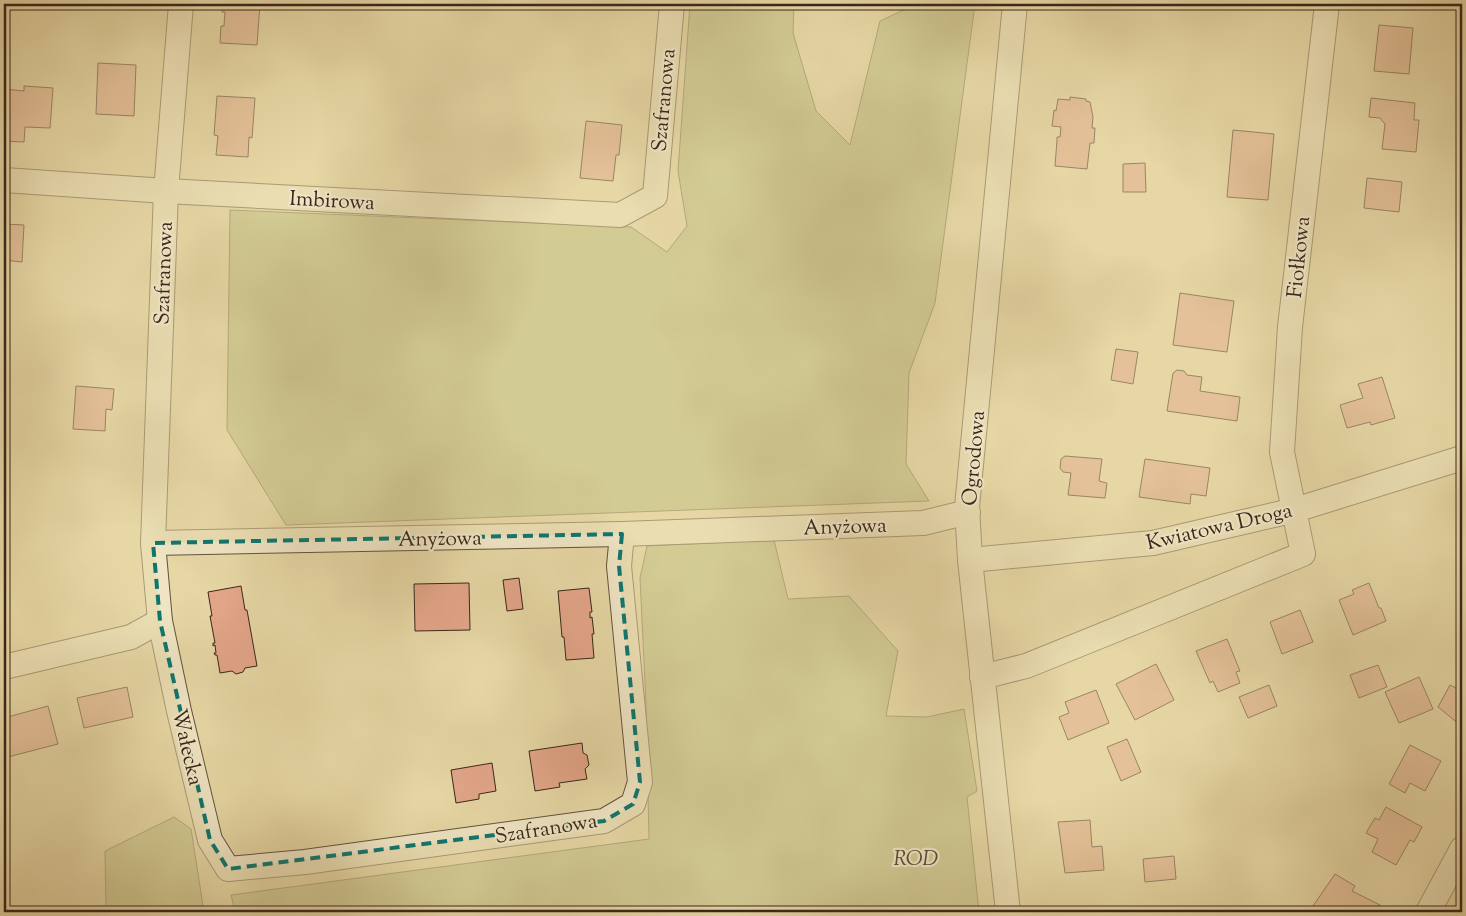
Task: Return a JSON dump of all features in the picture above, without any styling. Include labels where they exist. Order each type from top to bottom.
[{"type":"street","name":"Szafranowa","points":[[154,544],[166,191],[181,4]]},
{"type":"street","name":"Szafranowa","points":[[655,196],[672,4]]},
{"type":"street","name":"Ogrodowa","points":[[1008,912],[970,560],[968,512],[1015,4]]},
{"type":"street","name":"Fiołkowa","points":[[982,677],[1026,666],[1303,554],[1282,452],[1290,327],[1327,4]]},
{"type":"street","name":"Imbirowa","points":[[4,180],[166,191],[620,215],[655,196]]},
{"type":"street","name":"Kwiatowa Droga","points":[[970,560],[1153,544],[1295,510],[1462,458]]},
{"type":"street","name":"Anyżowa","points":[[154,544],[622,534],[923,523],[968,512]]},
{"type":"street","name":"Szafranowa","points":[[228,869],[304,862],[604,821],[633,804],[640,782],[619,566],[622,534]]},
{"type":"street","points":[[4,668],[131,637],[160,621],[154,544]]},
{"type":"street","name":"Wałecka","points":[[160,621],[210,840],[228,869]]},
{"type":"street","points":[[1428,912],[1462,849]]},
{"type":"highlighted area","points":[[622,534],[619,566],[640,782],[633,804],[604,821],[228,869],[210,840],[160,621],[153,543]]},
{"type":"green space","points":[[690,4],[794,4],[793,33],[816,111],[850,145],[880,21],[908,8],[907,4],[975,4],[935,303],[909,373],[906,464],[929,501],[286,525],[227,430],[230,210],[631,227],[667,252],[687,226],[678,171]]},
{"type":"green space","name":"ROD","points":[[774,540],[788,599],[849,596],[898,651],[886,716],[927,717],[964,709],[977,791],[967,797],[979,912],[235,912],[231,895],[649,839],[646,703],[640,578],[647,546]]},
{"type":"green space","points":[[174,817],[191,829],[204,912],[106,912],[105,851]]},
{"type":"building","points":[[223,4],[260,4],[257,45],[220,43],[221,26],[224,26],[225,12],[222,12]]},
{"type":"building","points":[[1379,25],[1413,28],[1409,74],[1374,71]]},
{"type":"building","points":[[98,63],[136,65],[134,116],[96,114]]},
{"type":"building","points":[[24,86],[53,88],[50,128],[25,127],[24,142],[4,141],[4,89],[24,91]]},
{"type":"building","points":[[217,96],[255,98],[252,138],[249,137],[248,157],[216,155],[218,136],[214,135]]},
{"type":"building","points":[[1070,97],[1086,99],[1086,101],[1090,102],[1093,117],[1092,128],[1095,128],[1094,143],[1090,143],[1087,169],[1055,166],[1057,137],[1060,137],[1061,127],[1052,126],[1054,110],[1056,111],[1058,99],[1070,100]]},
{"type":"building","points":[[1371,98],[1415,103],[1414,120],[1419,120],[1416,152],[1382,149],[1385,124],[1380,118],[1369,117]]},
{"type":"building","points":[[586,121],[622,125],[619,155],[616,155],[613,181],[580,178]]},
{"type":"building","points":[[1233,130],[1274,134],[1268,200],[1227,197]]},
{"type":"building","points":[[1145,163],[1146,192],[1123,192],[1123,164]]},
{"type":"building","points":[[1367,178],[1402,182],[1399,212],[1364,208]]},
{"type":"building","points":[[4,224],[24,225],[22,262],[4,260]]},
{"type":"building","points":[[1180,293],[1234,301],[1227,352],[1173,345]]},
{"type":"building","points":[[1116,349],[1138,352],[1133,384],[1111,380]]},
{"type":"building","points":[[1177,370],[1184,371],[1187,375],[1202,377],[1200,391],[1240,397],[1237,421],[1167,411],[1173,373]]},
{"type":"building","points":[[1382,377],[1395,418],[1371,425],[1370,422],[1347,428],[1340,405],[1363,398],[1358,384]]},
{"type":"building","points":[[76,386],[114,389],[112,410],[106,409],[105,431],[73,429]]},
{"type":"building","points":[[1065,456],[1102,459],[1099,481],[1107,483],[1105,498],[1068,495],[1071,473],[1063,472],[1060,468],[1061,459]]},
{"type":"building","points":[[1145,459],[1210,468],[1206,496],[1191,494],[1190,504],[1139,497]]},
{"type":"building","points":[[519,578],[523,609],[507,611],[503,580]]},
{"type":"building","points":[[469,583],[470,630],[415,631],[414,584]]},
{"type":"building","points":[[1369,583],[1386,621],[1353,635],[1339,600],[1354,594],[1352,590]]},
{"type":"building","points":[[241,586],[257,666],[245,668],[243,672],[236,674],[232,671],[220,673],[217,655],[214,653],[216,653],[215,645],[213,646],[213,643],[215,643],[208,592]]},
{"type":"building","points":[[589,588],[592,612],[590,612],[590,618],[592,617],[594,634],[592,634],[594,658],[566,660],[558,591]]},
{"type":"building","points":[[1300,610],[1313,642],[1282,654],[1270,622]]},
{"type":"building","points":[[1227,639],[1240,671],[1236,672],[1240,683],[1218,692],[1213,681],[1210,683],[1196,651]]},
{"type":"building","points":[[1156,664],[1174,700],[1135,720],[1116,684]]},
{"type":"building","points":[[1378,665],[1387,687],[1359,698],[1350,675]]},
{"type":"building","points":[[1419,677],[1433,709],[1399,723],[1385,692]]},
{"type":"building","points":[[1269,685],[1277,706],[1248,718],[1239,697]]},
{"type":"building","points":[[1450,685],[1462,691],[1462,718],[1459,724],[1438,707]]},
{"type":"building","points":[[127,687],[133,717],[84,728],[77,698]]},
{"type":"building","points":[[1096,690],[1109,723],[1068,740],[1059,717],[1069,713],[1065,702]]},
{"type":"building","points":[[48,706],[58,744],[4,758],[4,718]]},
{"type":"building","points":[[1127,739],[1141,772],[1121,781],[1107,747]]},
{"type":"building","points":[[582,743],[583,753],[587,755],[589,765],[585,769],[587,779],[559,783],[560,787],[535,791],[529,751]]},
{"type":"building","points":[[1410,745],[1441,761],[1425,791],[1410,783],[1405,793],[1389,784]]},
{"type":"building","points":[[492,763],[496,791],[479,794],[479,799],[456,803],[451,770]]},
{"type":"building","points":[[1386,807],[1422,827],[1414,842],[1410,840],[1396,865],[1372,852],[1378,839],[1366,833],[1375,818],[1379,820]]},
{"type":"building","points":[[1090,820],[1092,847],[1102,846],[1104,870],[1065,873],[1058,822]]},
{"type":"building","points":[[1174,856],[1176,879],[1145,882],[1143,859]]},
{"type":"building","points":[[1335,874],[1355,886],[1352,891],[1380,905],[1376,912],[1324,912],[1313,906]]}]
